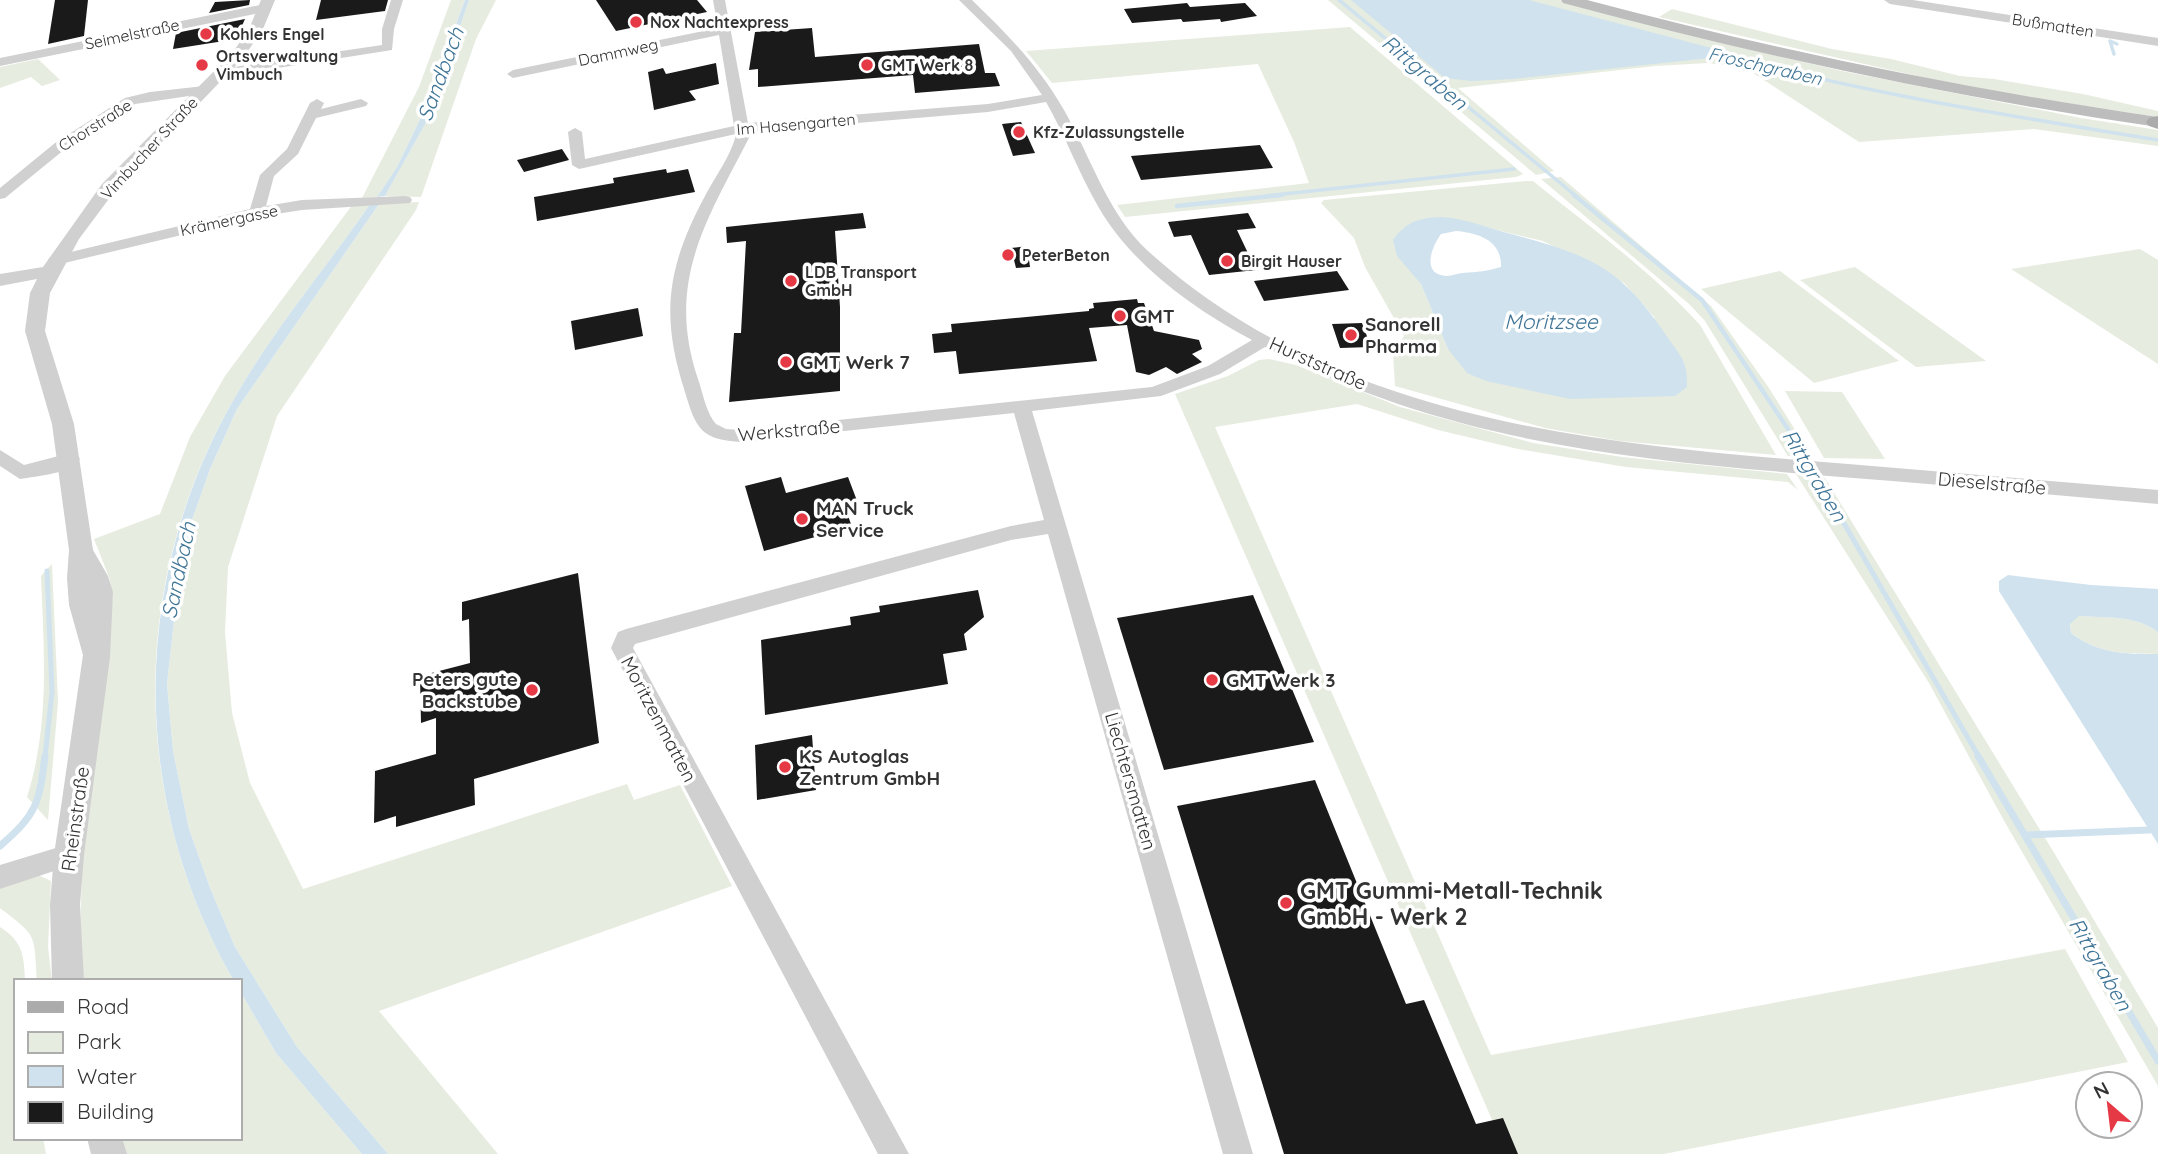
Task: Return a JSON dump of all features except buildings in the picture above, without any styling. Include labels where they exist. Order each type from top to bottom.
[{"type":"main road","points":[[1569,0],[1749,46],[1886,76],[2157,122]]},
{"type":"street","points":[[221,73],[388,47],[388,29],[397,0]]},
{"type":"street","name":"Werkstraße","points":[[719,0],[743,136],[692,235],[677,295],[679,335],[685,366],[703,421],[709,428],[722,435],[742,436],[1155,392],[1214,370],[1265,340]]},
{"type":"street","name":"Hurststraße","points":[[966,0],[1015,48],[1059,113],[1095,187],[1120,228],[1139,251],[1207,306],[1265,340],[1332,373],[1420,405],[1528,432],[1619,450],[1825,469]]},
{"type":"street","name":"Bußmatten","points":[[1890,0],[2158,40]]},
{"type":"street","name":"Vimbucher Straße","points":[[97,657],[85,629],[80,600],[78,570],[81,550],[70,459],[63,424],[35,331],[40,293],[53,266],[124,170],[221,73],[249,41],[267,4]]},
{"type":"street","name":"Seimelstraße","points":[[0,62],[267,4]]},
{"type":"street","name":"Dammweg","points":[[513,74],[724,30]]},
{"type":"street","name":"Chorstraße","points":[[0,195],[49,154],[130,101],[204,90]]},
{"type":"street","name":"Im Hasengarten","points":[[575,132],[579,165],[742,128],[988,108],[1049,99]]},
{"type":"street","points":[[257,212],[267,174],[293,151],[315,109],[361,103]]},
{"type":"street","name":"Krämergasse","points":[[53,266],[257,212],[302,205],[405,201]]},
{"type":"street","points":[[0,280],[53,266]]},
{"type":"street","name":"Liechtersmatten","points":[[1022,408],[1238,1154]]},
{"type":"street","points":[[0,456],[20,472],[44,468],[70,459]]},
{"type":"street","name":"Dieselstraße","points":[[1825,469],[2158,497]]},
{"type":"street","name":"Moritzenmatten","points":[[894,1154],[622,648],[626,638],[1011,533],[1057,525]]},
{"type":"street","name":"Rheinstraße","points":[[68,979],[65,905],[69,855],[97,657]]},
{"type":"street","points":[[0,877],[69,855]]},
{"type":"green space","points":[[451,0],[465,0],[425,109],[397,167],[377,197],[362,198],[419,87]]},
{"type":"green space","points":[[469,0],[496,0],[476,39],[421,197],[385,196],[429,117]]},
{"type":"green space","points":[[1328,0],[1559,0],[1842,71],[2081,118],[2158,130],[2158,146],[2034,129],[1859,142],[1744,67],[1708,63],[1655,66],[1458,88],[1554,171],[1536,175]]},
{"type":"green space","points":[[1672,9],[1832,49],[1891,59],[1960,76],[2083,94],[2158,111],[2158,117],[1974,89],[1659,17]]},
{"type":"green space","points":[[1350,27],[1523,174],[1516,177],[1125,217],[1117,205],[1309,183],[1294,142],[1258,64],[1052,83],[1026,51]]},
{"type":"green space","points":[[38,59],[60,80],[42,86],[31,77],[0,88],[0,67]]},
{"type":"green space","points":[[1561,177],[1711,306],[1769,388],[1812,457],[1788,456],[1705,321],[1689,304],[1541,179]]},
{"type":"green space","points":[[1533,181],[1641,268],[1700,325],[1776,455],[1620,441],[1545,428],[1395,386],[1393,353],[1404,336],[1365,267],[1354,238],[1321,203],[1324,200]],"holes":[[[1442,217],[1543,241],[1624,283],[1655,318],[1448,349],[1421,284]]]},
{"type":"green space","points":[[419,202],[277,416],[228,567],[225,632],[232,713],[250,783],[303,889],[627,784],[634,800],[680,785],[732,886],[379,1011],[498,1154],[388,1154],[297,1047],[235,947],[210,888],[189,829],[173,751],[167,684],[179,575],[192,520],[210,469],[237,409],[379,204]]},
{"type":"green space","points":[[371,203],[249,373],[200,469],[175,541],[160,615],[155,690],[160,764],[175,838],[200,911],[233,979],[82,979],[79,960],[83,841],[113,595],[94,539],[160,514],[190,437],[225,376],[353,204]]},
{"type":"green space","points":[[2140,249],[2158,260],[2158,364],[2011,269]]},
{"type":"green space","points":[[1855,267],[1986,361],[1916,367],[1800,280]]},
{"type":"green space","points":[[1780,271],[1899,361],[1814,383],[1701,289]]},
{"type":"green space","points":[[1269,359],[1296,365],[1400,407],[1533,443],[1622,457],[1787,474],[1798,490],[1788,482],[1626,467],[1518,449],[1438,430],[1357,404],[1215,427],[1491,1055],[2065,949],[2128,1062],[2074,1070],[2074,1073],[1664,1154],[1507,1154],[1175,394],[1228,376],[1259,360]]},
{"type":"green space","points":[[1785,391],[1842,392],[1885,459],[1824,458]]},
{"type":"green space","points":[[1796,474],[1825,478],[2158,1028],[2158,1086],[2003,819],[1929,683]]},
{"type":"green space","points":[[52,564],[58,702],[48,820],[27,797],[39,743],[44,688],[41,576]]},
{"type":"green space","points":[[2079,616],[2120,618],[2149,627],[2158,632],[2158,654],[2112,651],[2092,645],[2071,633],[2070,623]]},
{"type":"green space","points":[[38,875],[51,881],[48,947],[52,979],[37,979],[32,938],[28,931],[0,908],[0,889]]},
{"type":"green space","points":[[0,927],[18,944],[25,972],[25,979],[14,979],[14,1140],[43,1140],[46,1154],[0,1154]]},
{"type":"green space","points":[[242,994],[276,1053],[362,1154],[123,1154],[117,1140],[242,1140]]},
{"type":"water","name":"Sandbach","points":[[465,0],[469,0],[429,117],[385,196],[377,197],[397,167],[425,109]]},
{"type":"water","points":[[1351,0],[1529,0],[1738,55],[1513,79],[1472,81],[1445,78]]},
{"type":"water","name":"Sandbach","points":[[371,203],[379,204],[237,409],[210,469],[192,520],[179,575],[167,684],[173,751],[189,829],[235,947],[297,1047],[388,1154],[362,1154],[276,1053],[242,994],[242,979],[233,979],[200,911],[175,838],[160,764],[156,690],[161,615],[175,541],[200,469],[234,399],[283,324]]},
{"type":"water","name":"Moritzsee","points":[[1442,217],[1564,250],[1602,267],[1634,294],[1666,335],[1684,364],[1687,387],[1675,396],[1570,399],[1486,381],[1467,373],[1448,349],[1421,284],[1397,256],[1393,240],[1409,225],[1420,220]],"holes":[[[1464,232],[1480,236],[1493,244],[1501,267],[1447,276],[1434,271],[1430,260],[1441,234]]]},
{"type":"water","points":[[2008,575],[2091,585],[2158,589],[2158,632],[2140,623],[2120,618],[2079,616],[2070,624],[2071,633],[2102,649],[2123,653],[2158,654],[2158,844],[1999,591],[1999,581]]},
{"type":"waterway","name":"Rittgraben","points":[[1339,0],[1576,196]]},
{"type":"waterway","points":[[2114,54],[2110,41],[2117,44]]},
{"type":"waterway","name":"Froschgraben","points":[[1725,55],[1886,93],[2158,140]]},
{"type":"waterway","points":[[1266,196],[1514,169]]},
{"type":"waterway","points":[[1177,206],[1282,195]]},
{"type":"waterway","name":"Rittgraben","points":[[1574,195],[1702,300],[1798,444]]},
{"type":"waterway","name":"Rittgraben","points":[[1797,442],[1979,757]]},
{"type":"waterway","points":[[45,757],[52,692],[47,571]]},
{"type":"waterway","points":[[0,846],[22,825],[34,807],[41,786],[45,756]]},
{"type":"waterway","name":"Rittgraben","points":[[1978,756],[2158,1061]]},
{"type":"waterway","points":[[2026,835],[2149,830]]},
{"type":"place","name":"Nox Nachtexpress","points":[[636,22]]},
{"type":"place","name":"Kohlers Engel","points":[[206,34]]},
{"type":"place","name":"Ortsverwaltung Vimbuch","points":[[202,65]]},
{"type":"place","name":"GMT Werk 8","points":[[867,65]]},
{"type":"place","name":"Kfz-Zulassungstelle","points":[[1019,132]]},
{"type":"place","name":"PeterBeton","points":[[1008,255]]},
{"type":"place","name":"Birgit Hauser","points":[[1227,261]]},
{"type":"place","name":"LDB Transport GmbH","points":[[791,281]]},
{"type":"place","name":"GMT","points":[[1120,316]]},
{"type":"place","name":"Sanorell Pharma","points":[[1351,335]]},
{"type":"place","name":"GMT Werk 7","points":[[786,362]]},
{"type":"place","name":"MAN Truck Service","points":[[802,519]]},
{"type":"place","name":"GMT Werk 3","points":[[1212,680]]},
{"type":"place","name":"Peters gute Backstube","points":[[532,690]]},
{"type":"place","name":"KS Autoglas Zentrum GmbH","points":[[785,767]]},
{"type":"place","name":"GMT Gummi-Metall-Technik GmbH - Werk 2","points":[[1286,903]]}]
